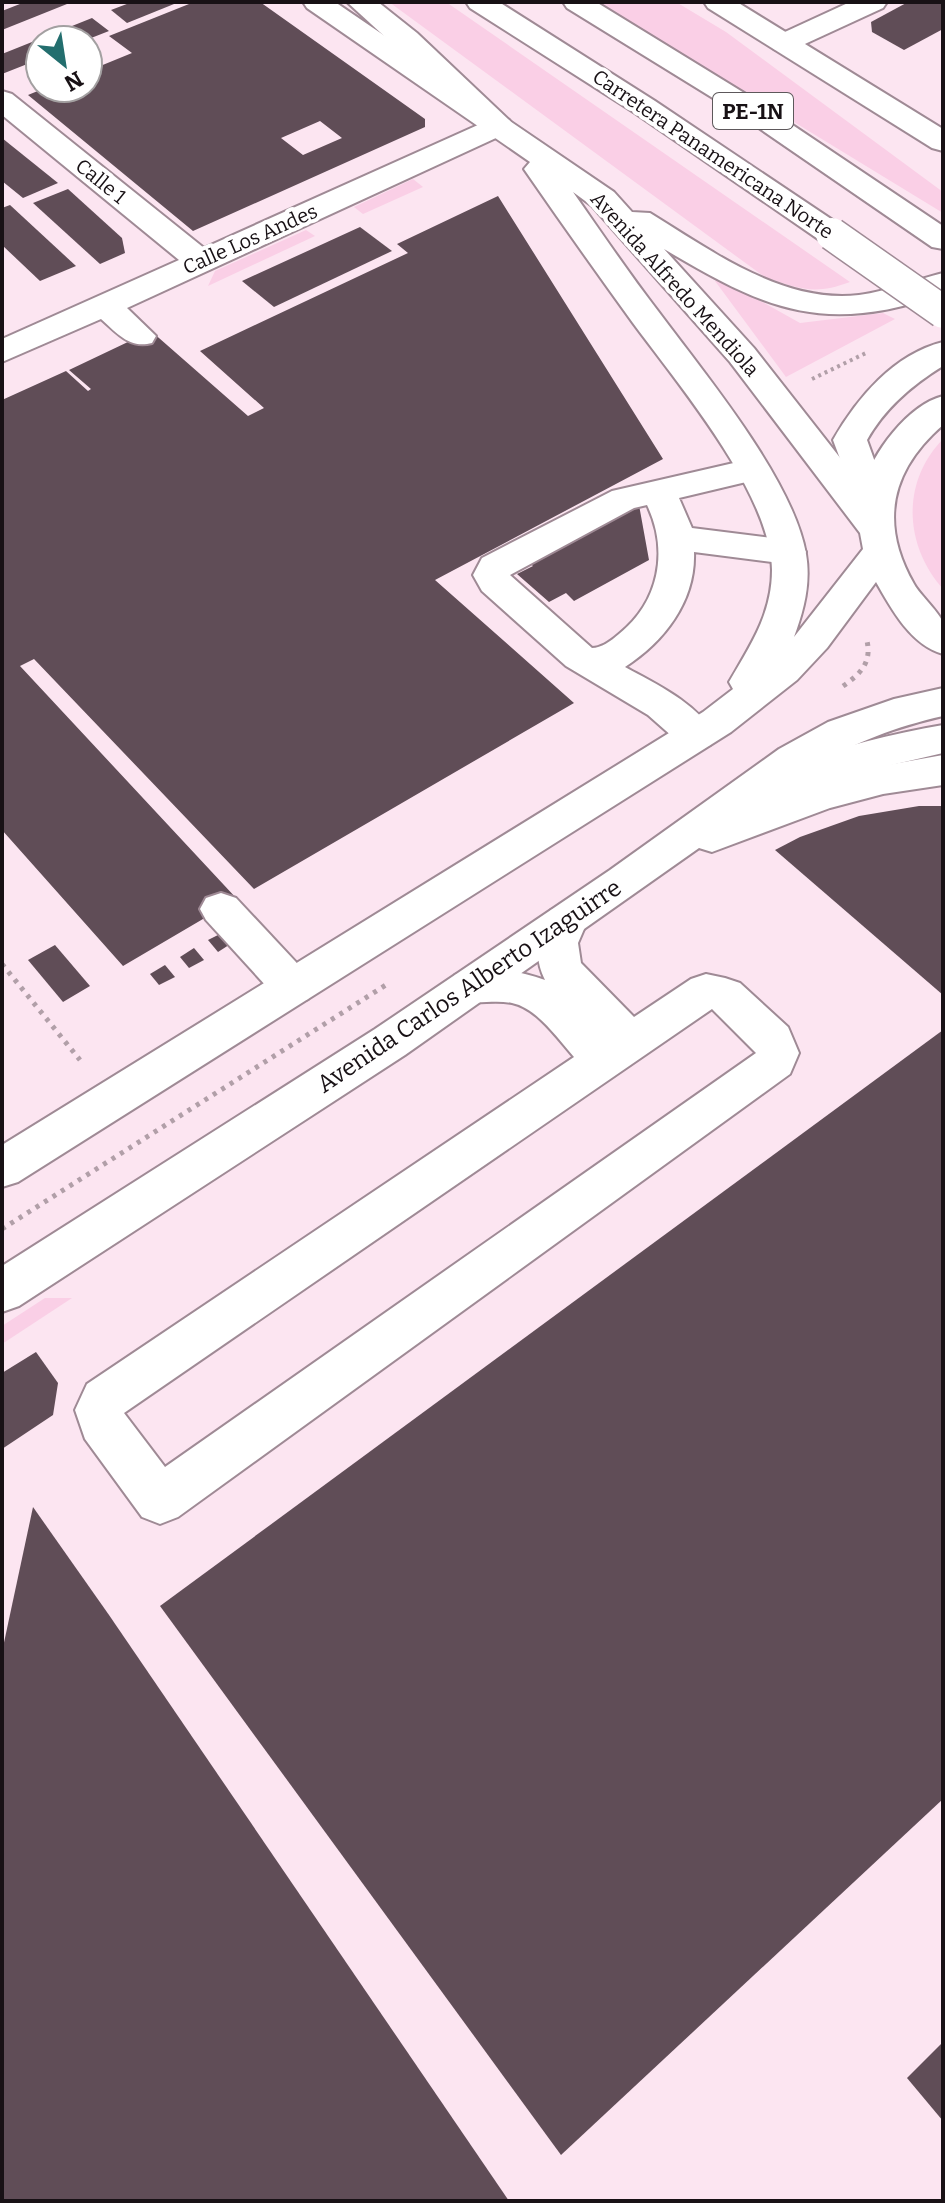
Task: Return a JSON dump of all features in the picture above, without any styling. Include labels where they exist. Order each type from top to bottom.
[{"type":"main road","name":"Avenida Alfredo Mendiola","points":[[317,2],[603,199],[742,355],[877,530]]},
{"type":"main road","points":[[361,2],[407,39],[499,126],[552,184],[751,470],[777,519],[788,552],[787,597],[778,633],[756,673],[706,729]]},
{"type":"main road","name":"Carretera Panamericana Norte","points":[[480,2],[645,107],[943,312]]},
{"type":"main road","name":"PE-1N","points":[[577,2],[744,105],[943,240]]},
{"type":"main road","points":[[718,2],[941,140]]},
{"type":"main road","points":[[784,43],[873,2]]},
{"type":"main road","name":"Calle 1","points":[[8,113],[200,261]]},
{"type":"main road","name":"Calle Los Andes","points":[[2,352],[499,126]]},
{"type":"main road","points":[[603,199],[767,293],[820,307],[879,304],[943,283]]},
{"type":"main road","points":[[104,305],[140,336]]},
{"type":"main road","points":[[943,352],[896,380],[863,415],[850,440],[900,596],[943,641]]},
{"type":"main road","points":[[2,1168],[706,729],[784,670],[814,639],[877,530],[883,475],[896,454],[924,422],[943,407]]},
{"type":"main road","points":[[706,729],[579,657],[495,582],[491,571],[624,499],[751,470]]},
{"type":"main road","points":[[594,666],[633,646],[650,630],[660,615],[670,588],[676,538],[657,490]]},
{"type":"main road","points":[[676,538],[788,552]]},
{"type":"main road","name":"Avenida Carlos Alberto Izaguirre","points":[[2,1291],[470,987],[793,759],[842,732],[894,713],[943,702]]},
{"type":"main road","points":[[738,798],[817,769],[900,746],[943,739]]},
{"type":"main road","points":[[624,881],[735,827],[822,794],[893,776],[943,770]]},
{"type":"main road","points":[[221,909],[293,987]]},
{"type":"main road","points":[[566,922],[557,943],[561,970],[616,1049]]},
{"type":"main road","points":[[470,987],[506,983],[530,989],[616,1049]]},
{"type":"main road","points":[[717,992],[725,995],[773,1040],[777,1058],[160,1500],[102,1423],[99,1414],[102,1401],[110,1393],[616,1049],[697,994],[717,992]]},
{"type":"path","points":[[776,398],[873,349]]},
{"type":"path","points":[[2,964],[80,1060]]},
{"type":"shaded area","points":[[389,2],[446,2],[850,282],[808,289],[766,278]]},
{"type":"shaded area","points":[[597,2],[676,2],[726,32],[943,192],[943,213]]},
{"type":"shaded area","points":[[413,179],[423,187],[363,214],[354,207]]},
{"type":"shaded area","points":[[306,230],[315,236],[208,286],[215,271]]},
{"type":"shaded area","points":[[723,280],[800,323],[883,313],[895,319],[786,377],[715,281]]},
{"type":"shaded area","points":[[943,439],[943,589],[921,553],[913,514],[914,494],[920,474]]},
{"type":"shaded area","points":[[45,1298],[72,1298],[2,1344],[2,1326]]},
{"type":"building","points":[[25,2],[72,2],[2,30],[2,11]]},
{"type":"building","points":[[132,2],[179,2],[127,23],[111,10]]},
{"type":"building","points":[[194,2],[260,2],[425,119],[425,127],[193,231],[39,104],[104,104],[104,64],[132,53],[109,36]],"holes":[[[320,121],[342,138],[303,155],[281,138]]]},
{"type":"building","points":[[908,2],[943,2],[943,29],[904,50],[872,32],[871,22]]},
{"type":"building","points":[[92,18],[100,24],[77,24]]},
{"type":"building","points":[[24,45],[24,65],[2,74],[2,54]]},
{"type":"building","points":[[2,138],[58,183],[23,198],[2,181]]},
{"type":"building","points":[[68,189],[122,238],[125,253],[100,264],[33,203]]},
{"type":"building","points":[[498,196],[663,459],[435,580],[574,703],[254,889],[34,659],[20,666],[237,899],[123,966],[2,830],[2,400],[66,371],[88,391],[91,389],[69,370],[151,331],[248,416],[264,408],[200,351],[408,253],[397,244]]},
{"type":"building","points":[[10,205],[76,266],[40,281],[2,245],[2,208]]},
{"type":"building","points":[[360,227],[392,251],[274,307],[242,281]]},
{"type":"building","points":[[639,505],[649,560],[574,601],[566,593],[549,602],[517,574],[533,566],[527,561]]},
{"type":"building","points":[[919,806],[943,806],[943,995],[775,850],[800,837],[859,816]]},
{"type":"building","points":[[222,933],[232,943],[218,952],[208,940]]},
{"type":"building","points":[[55,945],[90,986],[63,1002],[28,960]]},
{"type":"building","points":[[194,948],[204,960],[189,968],[180,957]]},
{"type":"building","points":[[165,965],[175,977],[159,985],[150,974]]},
{"type":"building","points":[[943,1030],[943,1799],[561,2155],[160,1606]]},
{"type":"building","points":[[36,1352],[58,1383],[53,1415],[2,1449],[2,1373]]},
{"type":"building","points":[[33,1507],[509,2201],[2,2201],[2,1652]]},
{"type":"building","points":[[943,2042],[943,2121],[907,2078]]}]
